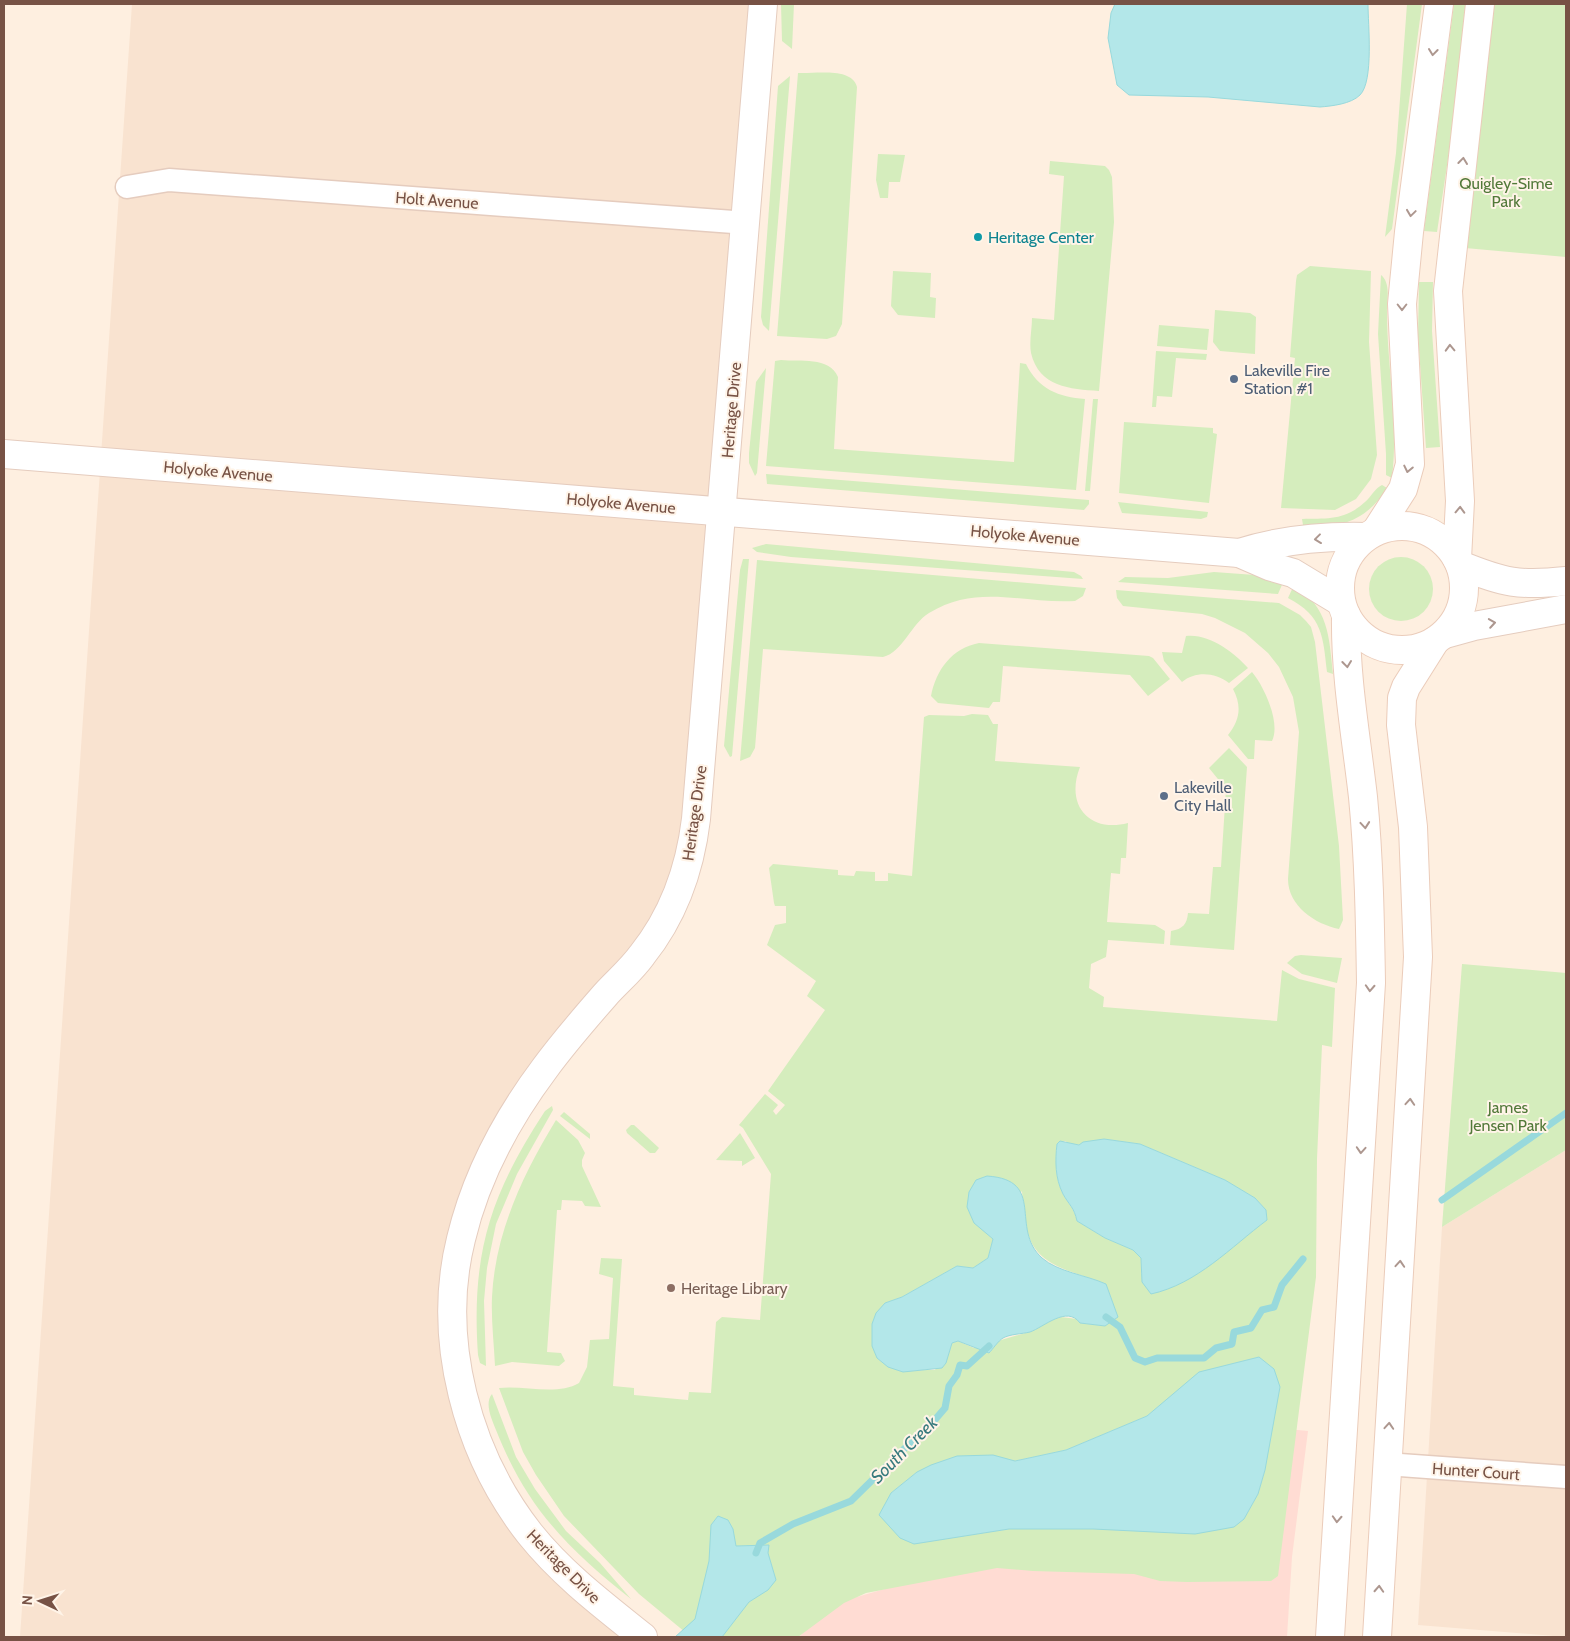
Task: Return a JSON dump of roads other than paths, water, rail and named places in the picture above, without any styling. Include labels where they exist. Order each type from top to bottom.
[{"type":"street","name":"Heritage Drive","points":[[639,1634],[596,1600],[542,1547],[510,1506],[491,1472],[472,1427],[461,1385],[454,1338],[454,1290],[460,1241],[468,1212],[491,1153],[506,1126],[559,1048],[642,956],[659,932],[682,884],[696,819],[747,223],[763,4]]},
{"type":"street","points":[[1330,1637],[1371,983],[1369,867],[1346,651],[1341,578],[1344,565],[1353,550],[1372,534],[1403,490],[1410,464],[1402,304],[1408,232],[1439,4]]},
{"type":"street","points":[[1377,1637],[1418,957],[1413,827],[1401,725],[1402,698],[1418,667],[1460,610],[1464,596],[1464,582],[1459,562],[1460,501],[1448,292],[1480,4]]},
{"type":"street","name":"Holt Avenue","points":[[127,187],[169,180],[747,223]]},
{"type":"street","name":"Holyoke Avenue","points":[[4,454],[1239,553],[1293,573],[1343,609]]},
{"type":"street","points":[[1372,534],[1392,526],[1407,525],[1422,529],[1436,536],[1448,546],[1459,562],[1489,577],[1520,584],[1566,581]]},
{"type":"street","name":"Holyoke Avenue","points":[[1239,553],[1272,543],[1372,534]]},
{"type":"street","points":[[1343,609],[1362,636],[1385,648],[1411,650],[1440,638],[1566,609]]},
{"type":"street","name":"Hunter Court","points":[[1386,1464],[1566,1477]]},
{"type":"water","points":[[1115,4],[1368,4],[1369,65],[1364,88],[1360,95],[1352,101],[1320,107],[1208,97],[1129,95],[1117,85],[1108,38],[1111,13]]},
{"type":"water","points":[[1104,1139],[1140,1144],[1225,1180],[1255,1198],[1266,1210],[1267,1220],[1227,1253],[1198,1273],[1168,1289],[1151,1294],[1142,1282],[1141,1258],[1133,1250],[1105,1238],[1077,1221],[1058,1182],[1056,1157],[1057,1144],[1060,1141],[1079,1145],[1083,1142]]},
{"type":"water","points":[[987,1176],[1005,1179],[1016,1186],[1022,1196],[1025,1207],[1028,1233],[1033,1246],[1042,1258],[1056,1267],[1106,1284],[1118,1317],[1105,1326],[1080,1323],[1075,1318],[1069,1316],[1062,1317],[1030,1332],[1003,1338],[989,1353],[958,1341],[952,1343],[946,1363],[942,1368],[903,1372],[888,1367],[877,1358],[872,1346],[872,1324],[876,1313],[885,1303],[902,1297],[957,1266],[973,1268],[988,1258],[993,1239],[974,1223],[967,1207],[969,1192],[976,1180]]},
{"type":"water","points":[[1259,1357],[1274,1369],[1280,1387],[1265,1470],[1258,1494],[1244,1519],[1234,1527],[1195,1534],[1093,1529],[1009,1529],[914,1544],[900,1538],[879,1515],[891,1493],[917,1472],[931,1465],[957,1456],[993,1455],[1015,1461],[1066,1450],[1147,1416],[1199,1372]]},
{"type":"water","points":[[718,1516],[728,1520],[733,1529],[736,1546],[769,1545],[768,1553],[776,1580],[768,1590],[749,1602],[722,1637],[675,1637],[695,1619],[709,1561],[711,1525]]},
{"type":"waterway","name":"South Creek","points":[[1442,1200],[1566,1113]]},
{"type":"waterway","name":"South Creek","points":[[1106,1317],[1120,1327],[1135,1358],[1145,1362],[1157,1358],[1204,1358],[1216,1348],[1232,1344],[1234,1332],[1251,1328],[1262,1310],[1274,1307],[1282,1285],[1303,1259]]},
{"type":"waterway","name":"South Creek","points":[[756,1553],[760,1543],[793,1524],[851,1501],[905,1448],[921,1436],[945,1408],[949,1386],[957,1375],[960,1365],[967,1366],[989,1346]]},
{"type":"place","name":"Heritage Center","points":[[978,237]]},
{"type":"place","name":"Lakeville Fire Station #1","points":[[1234,379]]},
{"type":"place","name":"Lakeville City Hall","points":[[1164,796]]},
{"type":"place","name":"Heritage Library","points":[[671,1288]]},
{"type":"park label","name":"Quigley-Sime Park","points":[[1506,192]]},
{"type":"park label","name":"James Jensen Park","points":[[1508,1116]]}]
